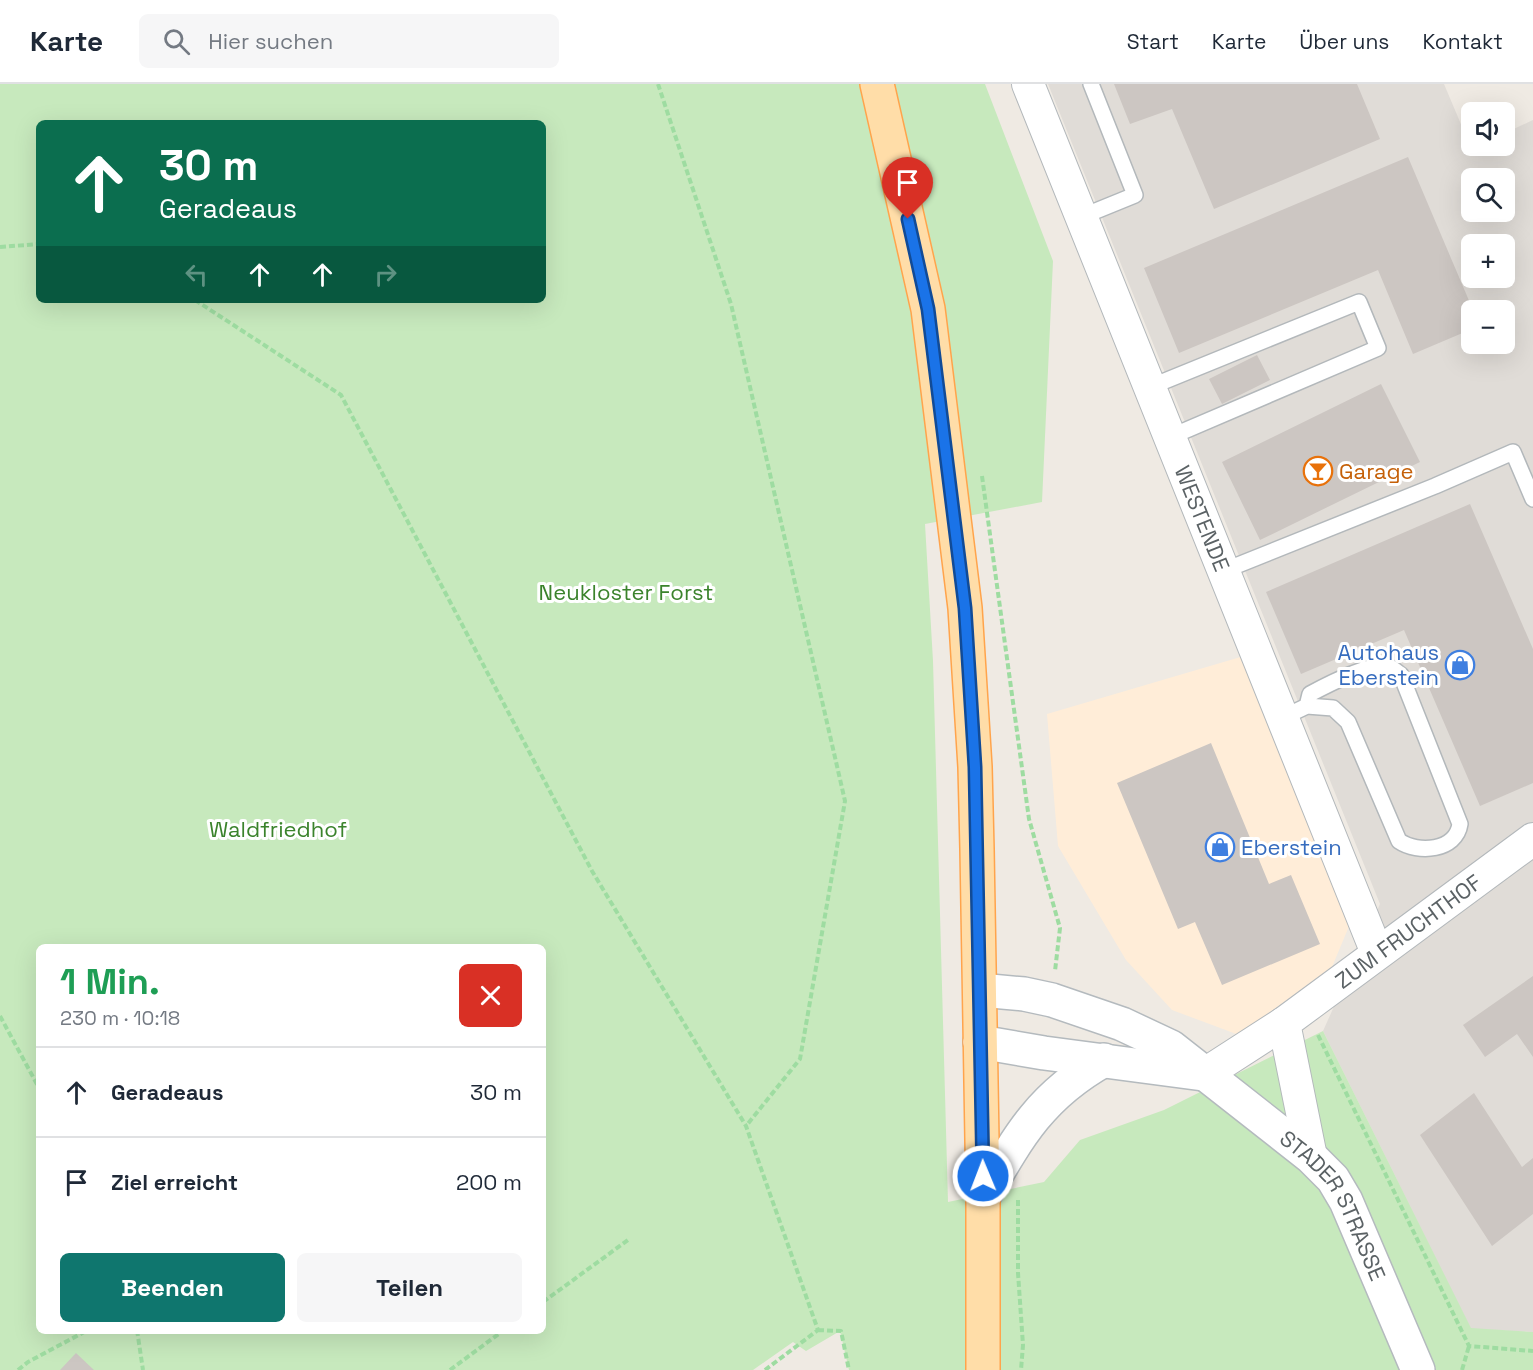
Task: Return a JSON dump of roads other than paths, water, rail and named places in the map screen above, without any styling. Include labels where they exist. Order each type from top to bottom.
[{"type":"main road","points":[[877,84],[928,309],[966,618],[975,767],[983,1198],[983,1370]]},
{"type":"street","name":"WESTENDE","points":[[1028,84],[1223,572],[1294,712],[1377,953]]},
{"type":"street","name":"ZUM FRUCHTHOF","points":[[1205,1074],[1295,1015],[1533,839]]},
{"type":"street","name":"STADER STRASSE","points":[[980,990],[1034,996],[1122,1024],[1171,1047],[1311,1157],[1333,1179],[1346,1201],[1418,1370]]},
{"type":"street","points":[[1295,1015],[1311,1157]]},
{"type":"street","points":[[980,1042],[1205,1074]]},
{"type":"street","points":[[983,1198],[1010,1151],[1040,1108],[1081,1073],[1104,1060]]},
{"type":"lane","points":[[1081,217],[1135,195],[1091,84]]},
{"type":"lane","points":[[1150,387],[1359,302],[1377,348],[1170,437]]},
{"type":"lane","points":[[1223,572],[1514,452],[1533,499]]},
{"type":"lane","points":[[1377,665],[1389,666],[1401,675],[1460,824],[1459,833],[1454,839],[1435,847],[1420,849],[1408,847],[1399,841],[1348,722],[1333,708],[1294,712],[1310,694],[1325,686],[1377,665]]},
{"type":"place","name":"Garage","points":[[1318,471]]},
{"type":"place","name":"Autohaus Eberstein","points":[[1460,665]]},
{"type":"place","name":"Eberstein","points":[[1220,847]]},
{"type":"park label","name":"Neukloster Forst","points":[[626,592]]},
{"type":"park label","name":"Waldfriedhof","points":[[278,829]]}]
